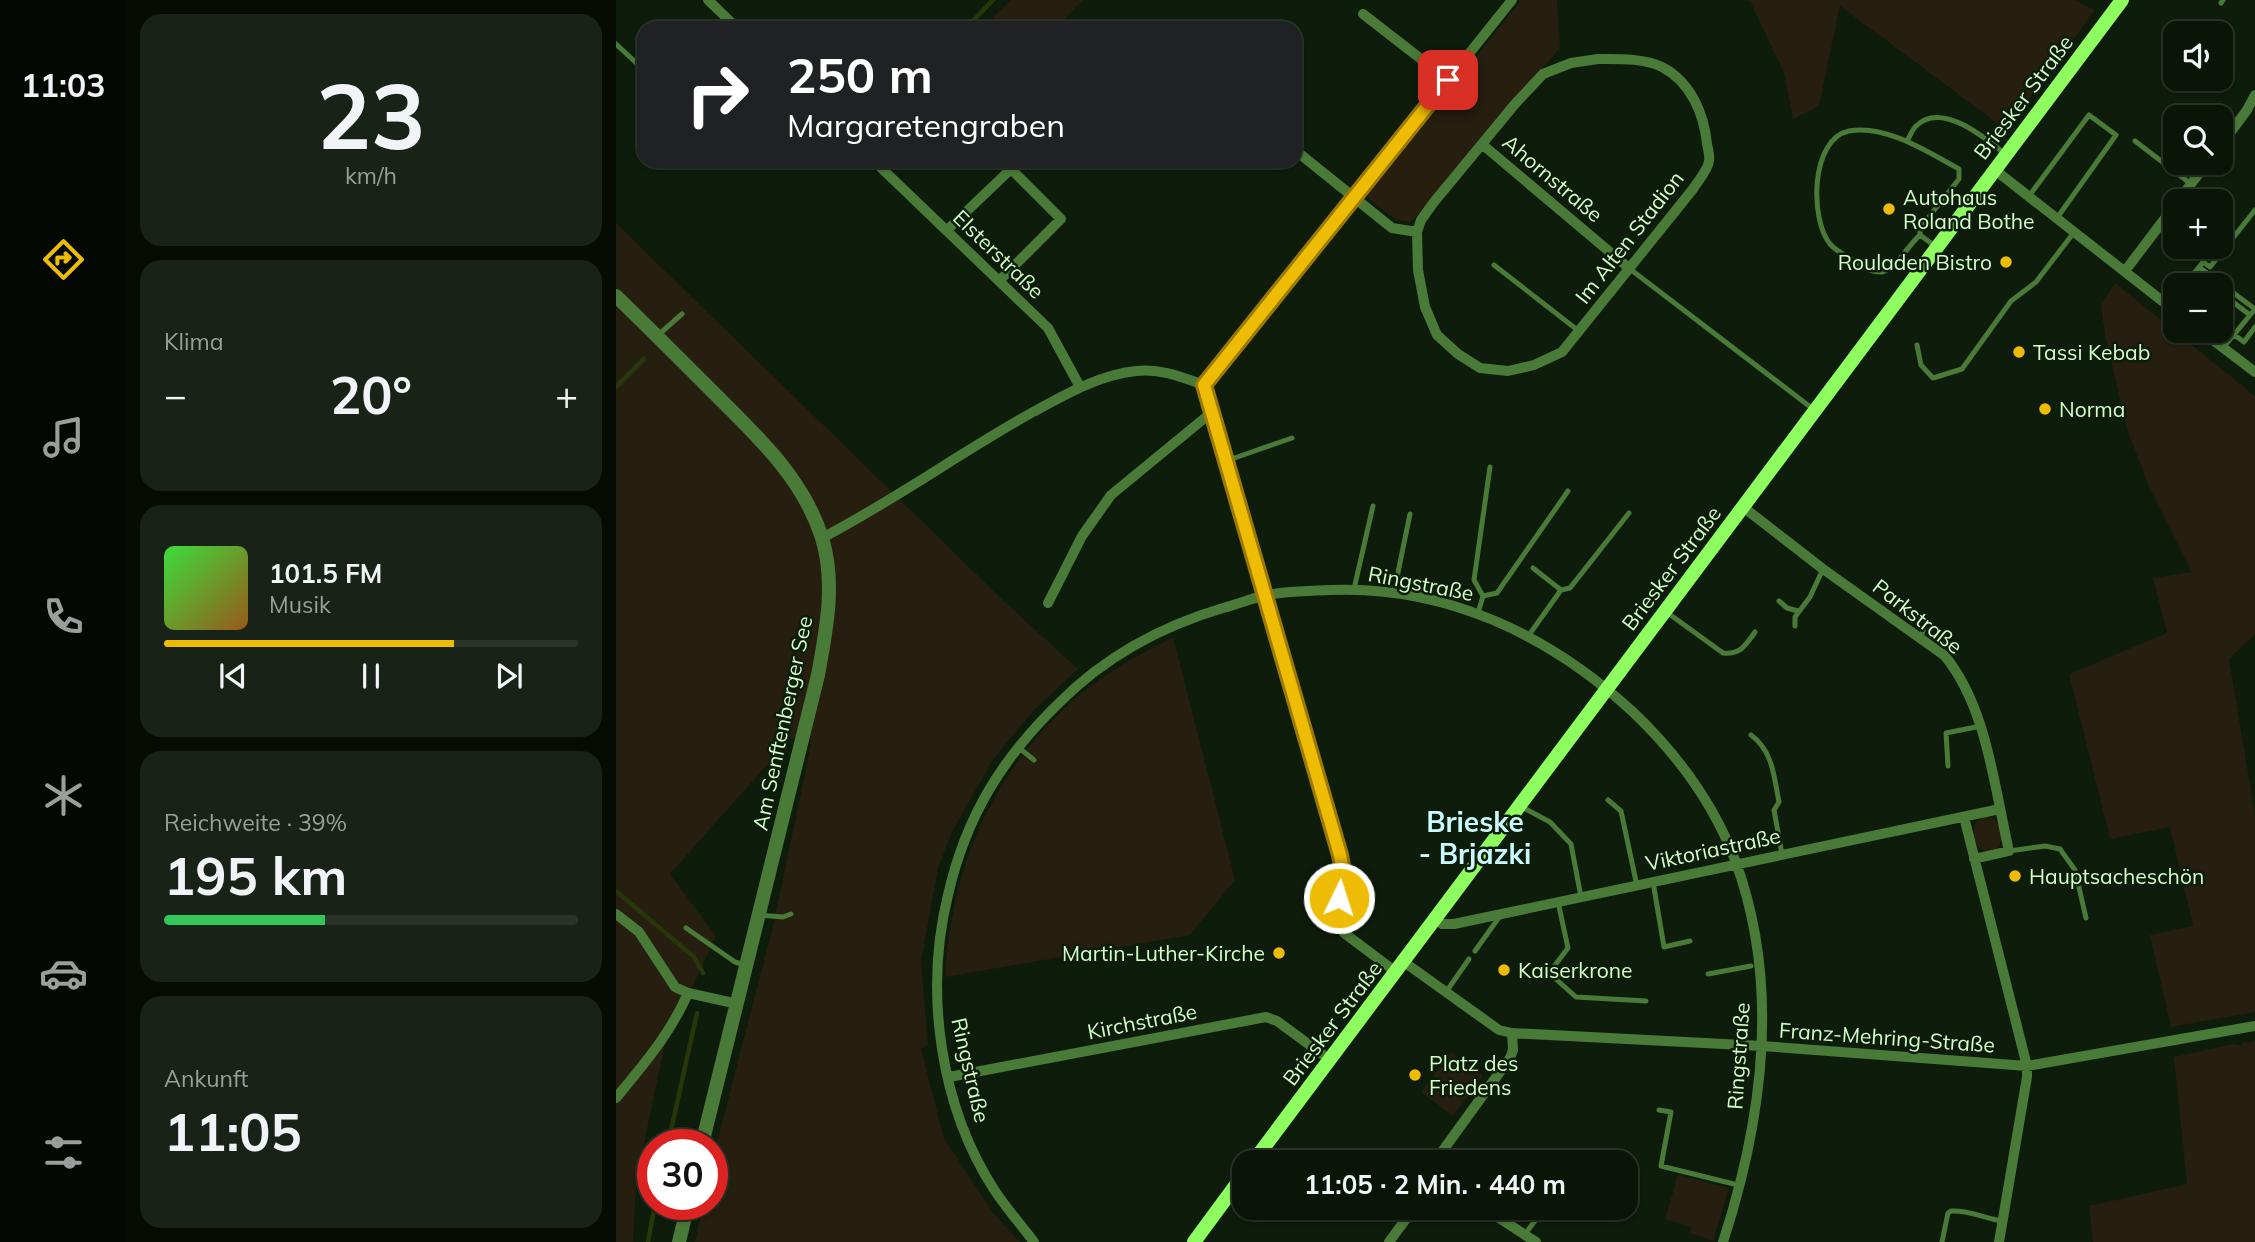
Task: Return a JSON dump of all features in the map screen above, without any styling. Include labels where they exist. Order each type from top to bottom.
[{"type":"main road","name":"Briesker Straße","points":[[1263,1150],[2122,0]]},
{"type":"main road","points":[[1194,1242],[1232,1190]]},
{"type":"street","points":[[708,0],[730,21]]},
{"type":"street","points":[[1204,385],[1512,0]]},
{"type":"street","points":[[1363,14],[1448,80]]},
{"type":"street","name":"Im Alten Stadion","points":[[1598,59],[1630,60],[1662,67],[1690,91],[1705,123],[1709,162],[1693,189],[1562,352],[1534,365],[1508,371],[1480,368],[1458,354],[1437,335],[1425,307],[1418,270],[1417,232],[1427,211],[1543,74],[1571,63],[1598,59]]},
{"type":"street","points":[[2233,129],[2255,95]]},
{"type":"street","name":"Ahornstraße","points":[[1483,145],[1630,269]]},
{"type":"street","points":[[1302,156],[1392,228],[1417,232]]},
{"type":"street","name":"Elsterstraße","points":[[881,168],[1048,328],[1080,387]]},
{"type":"street","points":[[947,230],[1011,169],[1061,219],[999,281]]},
{"type":"street","points":[[1995,170],[2163,301]]},
{"type":"street","points":[[2187,189],[2198,175]]},
{"type":"street","points":[[2125,271],[2163,221]]},
{"type":"street","name":"Am Senftenberger See","points":[[616,296],[778,457],[802,493],[822,538],[829,577],[828,621],[818,676],[706,1129]]},
{"type":"street","points":[[2217,343],[2255,372]]},
{"type":"street","points":[[822,538],[862,517],[1002,429],[1104,377],[1138,370],[1171,373],[1204,385]]},
{"type":"street","points":[[1204,385],[1340,855],[1344,876],[1339,898],[1339,926],[1344,933],[1446,992],[1499,1030],[1512,1033],[1513,1050],[1510,1058],[1443,1150]]},
{"type":"street","points":[[1048,603],[1082,536],[1111,495],[1212,412]]},
{"type":"street","name":"Parkstraße","points":[[1744,506],[1823,569],[1921,637],[1945,656],[1957,671],[1981,726],[2009,851]]},
{"type":"street","name":"Ringstraße","points":[[1034,1242],[995,1191],[978,1160],[955,1104],[941,1042],[936,1002],[937,957],[942,917],[953,871],[985,794],[1018,747],[1043,718],[1077,686],[1135,645],[1173,625],[1266,596],[1296,591],[1354,589],[1394,592],[1478,613],[1529,635],[1559,653],[1607,689],[1662,740],[1700,789],[1737,865],[1751,914],[1762,976],[1759,1084],[1741,1186],[1723,1242]]},
{"type":"street","name":"Viktoriastraße","points":[[1436,920],[1448,925],[2000,810]]},
{"type":"street","points":[[1964,817],[2027,1066],[1999,1242]]},
{"type":"street","points":[[1974,859],[2009,851]]},
{"type":"street","points":[[616,914],[639,932],[675,988],[738,1004]]},
{"type":"street","points":[[616,1098],[655,1051],[688,993]]},
{"type":"street","name":"Kirchstraße","points":[[949,1077],[1266,1017],[1277,1020],[1330,1060]]},
{"type":"street","name":"Franz-Mehring-Straße","points":[[1512,1033],[1762,1046],[2027,1066],[2255,1026]]},
{"type":"street","points":[[679,1242],[684,1220]]},
{"type":"street","points":[[1389,1242],[1405,1220]]},
{"type":"street","points":[[1502,1220],[1536,1242]]},
{"type":"lane","points":[[616,44],[637,64]]},
{"type":"lane","points":[[2029,196],[2089,115],[2116,135],[2057,218]]},
{"type":"lane","points":[[1907,141],[1915,127],[1926,121],[1942,118],[1976,130],[2006,155]]},
{"type":"lane","points":[[1848,131],[1870,131],[1907,141],[1959,169],[1959,180],[1920,228],[1920,235],[1909,244],[1892,267],[1884,271],[1875,272],[1864,268],[1831,245],[1823,230],[1816,196],[1822,153],[1836,137],[1848,131]]},
{"type":"lane","points":[[2135,141],[2191,184]]},
{"type":"lane","points":[[2194,273],[2203,262],[2210,267],[2255,210]]},
{"type":"lane","points":[[1917,345],[1921,365],[1933,378],[1962,369],[2011,301],[2036,282],[2075,231]]},
{"type":"lane","points":[[1920,235],[1937,248]]},
{"type":"lane","points":[[1494,265],[1580,332]]},
{"type":"lane","points":[[2199,267],[2255,309],[2223,348]]},
{"type":"lane","points":[[1630,269],[1815,411]]},
{"type":"lane","points":[[2233,302],[2250,315]]},
{"type":"lane","points":[[657,336],[682,314]]},
{"type":"lane","points":[[2234,335],[2244,342],[2255,327]]},
{"type":"lane","points":[[1226,461],[1292,438]]},
{"type":"lane","points":[[1478,613],[1483,596],[1474,580],[1490,467]]},
{"type":"lane","points":[[1483,596],[1497,593],[1568,491]]},
{"type":"lane","points":[[1354,589],[1373,506]]},
{"type":"lane","points":[[1394,592],[1409,513]]},
{"type":"lane","points":[[1529,635],[1561,590],[1570,588],[1629,513]]},
{"type":"lane","points":[[1533,568],[1561,590]]},
{"type":"lane","points":[[1795,626],[1795,617],[1810,597],[1823,569]]},
{"type":"lane","points":[[1779,601],[1787,608],[1798,611]]},
{"type":"lane","points":[[1665,611],[1723,653],[1733,654],[1744,648],[1755,632]]},
{"type":"lane","points":[[1916,613],[1926,621],[1921,637]]},
{"type":"lane","points":[[1940,729],[1947,733],[1981,726]]},
{"type":"lane","points":[[1947,733],[1948,766]]},
{"type":"lane","points":[[1751,735],[1761,742],[1769,754],[1779,802],[1774,810],[1782,854]]},
{"type":"lane","points":[[1018,747],[1034,760]]},
{"type":"lane","points":[[1608,800],[1621,811],[1637,886]]},
{"type":"lane","points":[[1521,806],[1550,822],[1571,844],[1581,897]]},
{"type":"lane","points":[[2009,851],[2045,846],[2060,849],[2075,870],[2086,918]]},
{"type":"lane","points":[[1653,882],[1664,947],[1690,942]]},
{"type":"lane","points":[[1558,902],[1568,948],[1549,972],[1576,997],[1646,1002]]},
{"type":"lane","points":[[1475,951],[1502,913]]},
{"type":"lane","points":[[760,915],[770,917],[791,914]]},
{"type":"lane","points":[[686,928],[735,962],[748,966]]},
{"type":"lane","points":[[1446,992],[1469,959]]},
{"type":"lane","points":[[1708,974],[1751,966]]},
{"type":"lane","points":[[1659,1110],[1671,1112],[1661,1166],[1741,1186]]},
{"type":"lane","points":[[1942,1242],[1948,1213],[1951,1211],[1984,1215],[1991,1220],[2003,1221]]},
{"type":"lane","points":[[1528,1230],[1536,1220]]},
{"type":"shaded area","points":[[1011,0],[1083,0],[1063,21],[997,21],[993,17]]},
{"type":"shaded area","points":[[1521,0],[1557,0],[1560,48],[1411,222],[1396,220],[1369,199],[1368,194]]},
{"type":"shaded area","points":[[1743,0],[2074,0],[2095,10],[2006,130],[1840,6],[1819,106],[1793,119],[1784,73],[1750,1]]},
{"type":"shaded area","points":[[616,223],[1006,603],[1078,669],[1034,710],[994,758],[952,832],[938,868],[921,962],[928,1044],[921,1049],[944,1138],[994,1214],[1020,1242],[695,1242],[700,1220],[728,1220],[728,1129],[721,1129],[773,926],[812,740],[790,739],[670,874],[716,936],[664,1048],[647,1129],[637,1129],[633,1242],[616,1242]]},
{"type":"shaded area","points":[[2115,283],[2163,322],[2163,343],[2189,343],[2255,396],[2255,634],[2229,659],[2255,814],[2255,1012],[2171,1027],[2150,935],[2193,926],[2170,827],[2110,839],[2069,674],[2167,633],[2153,578],[2192,572],[2149,486],[2128,432],[2105,335],[2101,304]]},
{"type":"shaded area","points":[[1173,637],[1235,880],[1190,935],[945,977],[949,937],[966,862],[997,794],[1018,762],[1042,732],[1082,693],[1119,667]]},
{"type":"shaded area","points":[[1983,817],[1994,819],[2000,829],[2001,840],[1993,851],[1980,849],[1976,843],[1976,822]]},
{"type":"shaded area","points":[[2255,1041],[2255,1242],[2093,1242],[2089,1206],[2187,1184],[2174,1057],[2233,1044],[2242,1046],[2242,1043]]},
{"type":"shaded area","points":[[1451,1052],[1483,1076],[1453,1116],[1421,1092]]},
{"type":"shaded area","points":[[1678,1175],[1729,1188],[1713,1241],[1690,1233],[1691,1227],[1665,1219]]},
{"type":"waterway","points":[[973,21],[993,0]]},
{"type":"waterway","points":[[616,387],[644,359]]},
{"type":"waterway","points":[[616,891],[694,957],[703,973]]},
{"type":"waterway","points":[[671,1129],[697,1013]]},
{"type":"waterway","points":[[648,1242],[652,1220]]},
{"type":"place","name":"Autohaus Roland Bothe","points":[[1889,209]]},
{"type":"place","name":"Rouladen Bistro","points":[[2006,262]]},
{"type":"place","name":"Tassi Kebab","points":[[2019,352]]},
{"type":"place","name":"Norma","points":[[2045,409]]},
{"type":"place","name":"Hauptsacheschön","points":[[2015,876]]},
{"type":"place","name":"Martin-Luther-Kirche","points":[[1279,953]]},
{"type":"place","name":"Kaiserkrone","points":[[1504,970]]},
{"type":"place","name":"Platz des Friedens","points":[[1415,1075]]},
{"type":"district","name":"Brieske - Brjazki","points":[[1475,837]]},
{"type":"route","points":[[1339,898],[1344,876],[1340,855],[1204,385],[1448,80]]}]
